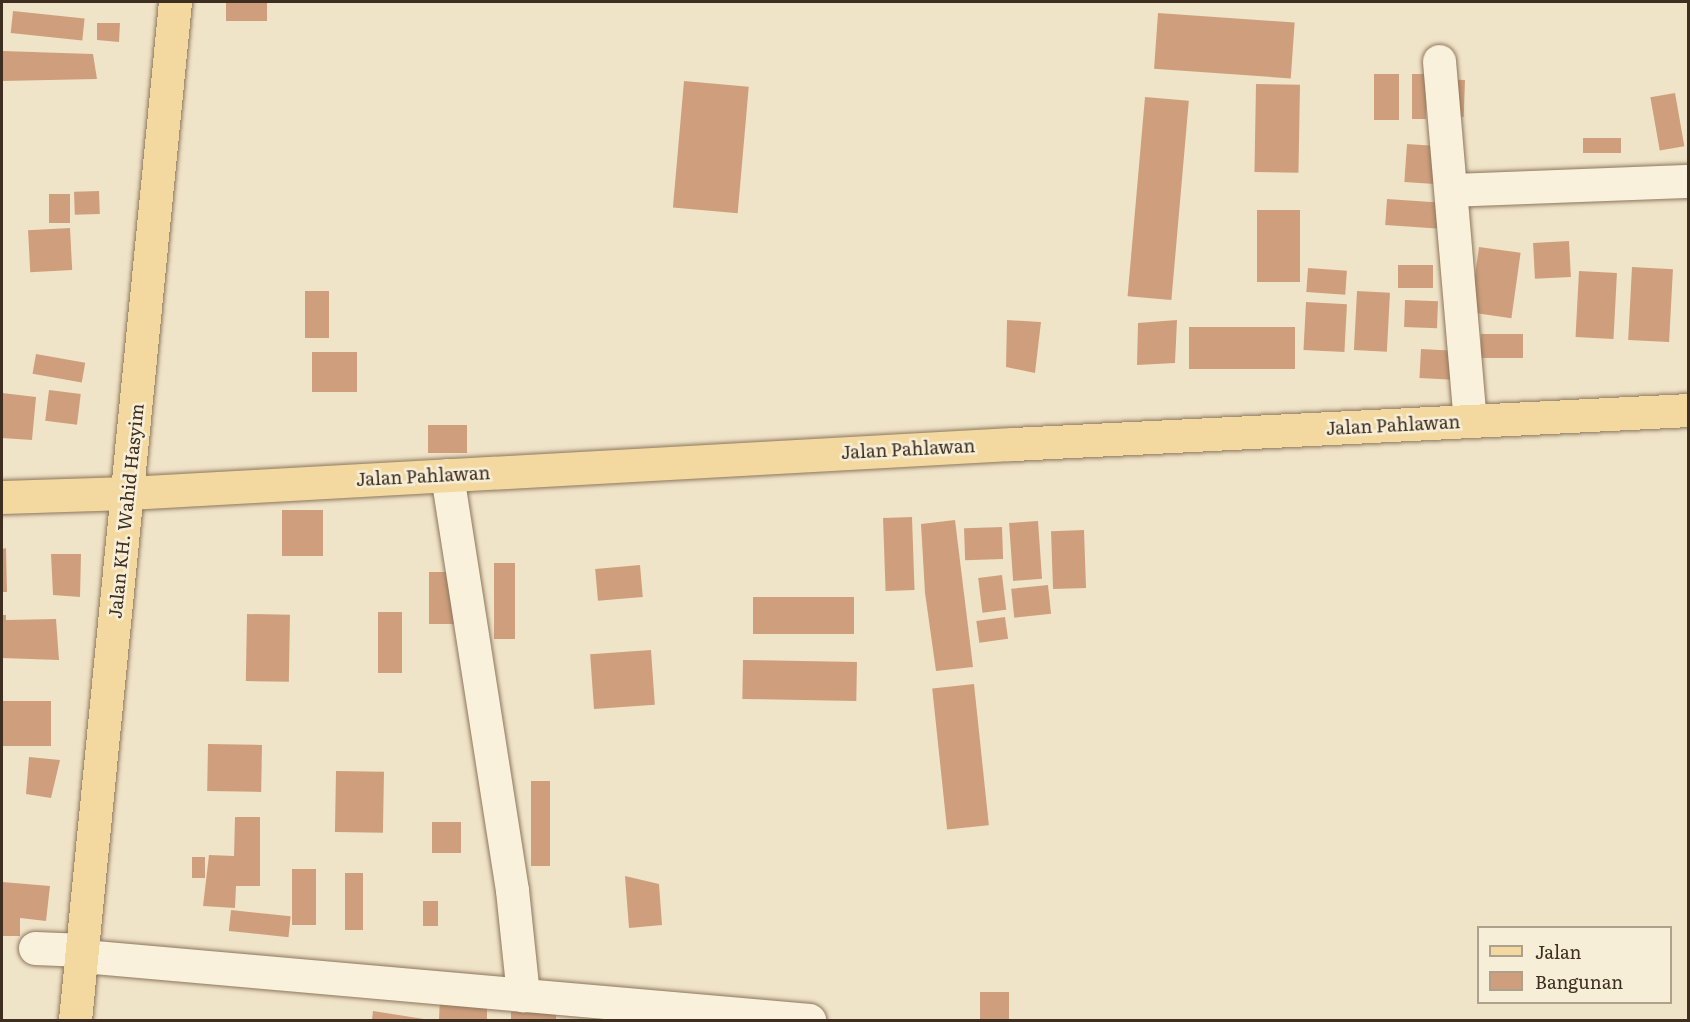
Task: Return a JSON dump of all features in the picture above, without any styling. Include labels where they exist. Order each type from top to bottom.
[{"type":"main road","name":"Jalan KH. Wahid Hasyim","points":[[75,1020],[176,2]]},
{"type":"main road","name":"Jalan Pahlawan","points":[[2,497],[128,493],[447,475],[1468,399],[1689,410]]},
{"type":"street","points":[[1439,61],[1468,399]]},
{"type":"street","points":[[1451,190],[1689,181]]},
{"type":"street","points":[[447,475],[512,890],[523,995]]},
{"type":"street","points":[[35,948],[126,960],[809,1020]]},
{"type":"building","points":[[226,2],[267,2],[267,21],[226,21]]},
{"type":"building","points":[[13,11],[85,19],[82,40],[11,33]]},
{"type":"building","points":[[1158,13],[1295,23],[1291,78],[1154,69]]},
{"type":"building","points":[[97,23],[120,23],[119,42],[97,40]]},
{"type":"building","points":[[2,51],[93,54],[97,79],[2,81]]},
{"type":"building","points":[[1374,74],[1399,74],[1399,120],[1374,120]]},
{"type":"building","points":[[1412,74],[1426,74],[1426,119],[1412,119]]},
{"type":"building","points":[[1447,79],[1465,80],[1464,117],[1446,116]]},
{"type":"building","points":[[684,81],[749,87],[738,213],[673,208]]},
{"type":"building","points":[[1256,84],[1300,85],[1298,173],[1254,172]]},
{"type":"building","points":[[1675,93],[1684,146],[1660,151],[1650,97]]},
{"type":"building","points":[[1145,97],[1189,101],[1171,300],[1128,296]]},
{"type":"building","points":[[1583,138],[1621,138],[1621,153],[1583,153]]},
{"type":"building","points":[[1407,144],[1437,146],[1434,184],[1404,182]]},
{"type":"building","points":[[99,191],[100,214],[75,215],[74,192]]},
{"type":"building","points":[[49,194],[70,194],[70,223],[49,223]]},
{"type":"building","points":[[1387,199],[1446,203],[1444,229],[1385,225]]},
{"type":"building","points":[[1257,210],[1300,210],[1300,282],[1257,282]]},
{"type":"building","points":[[70,228],[72,270],[30,272],[28,230]]},
{"type":"building","points":[[1569,241],[1571,277],[1535,279],[1533,243]]},
{"type":"building","points":[[1479,247],[1521,253],[1511,318],[1470,312]]},
{"type":"building","points":[[1398,265],[1433,265],[1433,288],[1398,288]]},
{"type":"building","points":[[1632,267],[1673,269],[1669,342],[1628,340]]},
{"type":"building","points":[[1308,268],[1347,271],[1345,295],[1306,292]]},
{"type":"building","points":[[1579,271],[1617,273],[1613,339],[1576,337]]},
{"type":"building","points":[[305,291],[329,291],[329,338],[305,338]]},
{"type":"building","points":[[1357,291],[1390,293],[1387,352],[1354,350]]},
{"type":"building","points":[[1405,300],[1438,301],[1437,328],[1404,327]]},
{"type":"building","points":[[1306,302],[1347,304],[1344,352],[1303,350]]},
{"type":"building","points":[[1007,320],[1041,322],[1035,373],[1006,367]]},
{"type":"building","points":[[1177,320],[1175,363],[1137,365],[1138,323]]},
{"type":"building","points":[[1189,327],[1295,327],[1295,369],[1189,369]]},
{"type":"building","points":[[1481,334],[1523,334],[1523,358],[1481,358]]},
{"type":"building","points":[[1421,349],[1459,351],[1457,380],[1419,378]]},
{"type":"building","points":[[312,352],[357,352],[357,392],[312,392]]},
{"type":"building","points":[[36,354],[85,363],[82,382],[33,374]]},
{"type":"building","points":[[49,390],[81,394],[77,425],[45,421]]},
{"type":"building","points":[[2,393],[36,397],[32,440],[2,438]]},
{"type":"building","points":[[428,425],[467,425],[467,453],[428,453]]},
{"type":"building","points":[[282,510],[323,510],[323,556],[282,556]]},
{"type":"building","points":[[912,517],[915,590],[886,591],[883,518]]},
{"type":"building","points":[[955,520],[973,667],[936,671],[925,593],[921,524]]},
{"type":"building","points":[[1038,521],[1042,579],[1013,581],[1009,523]]},
{"type":"building","points":[[1002,527],[1003,559],[965,560],[964,528]]},
{"type":"building","points":[[1084,530],[1086,588],[1053,589],[1051,531]]},
{"type":"building","points":[[6,548],[7,592],[2,592],[2,549]]},
{"type":"building","points":[[51,554],[81,554],[80,597],[53,595]]},
{"type":"building","points":[[494,563],[515,563],[515,639],[494,639]]},
{"type":"building","points":[[640,565],[643,597],[598,601],[595,569]]},
{"type":"building","points":[[429,572],[454,572],[454,624],[429,624]]},
{"type":"building","points":[[1002,575],[1006,610],[982,613],[978,578]]},
{"type":"building","points":[[1048,585],[1051,614],[1014,618],[1011,589]]},
{"type":"building","points":[[753,597],[854,597],[854,634],[753,634]]},
{"type":"building","points":[[378,612],[402,612],[402,673],[378,673]]},
{"type":"building","points":[[247,614],[290,615],[289,682],[246,681]]},
{"type":"building","points":[[2,615],[6,615],[6,620],[56,619],[59,660],[2,658]]},
{"type":"building","points":[[1005,617],[1008,639],[979,643],[976,621]]},
{"type":"building","points":[[651,650],[655,705],[594,709],[590,654]]},
{"type":"building","points":[[743,660],[857,662],[856,701],[742,699]]},
{"type":"building","points":[[974,684],[989,825],[947,830],[932,688]]},
{"type":"building","points":[[2,701],[51,701],[51,746],[2,746]]},
{"type":"building","points":[[208,744],[262,745],[261,792],[207,791]]},
{"type":"building","points":[[29,757],[60,760],[51,798],[26,794]]},
{"type":"building","points":[[336,771],[384,772],[383,833],[335,832]]},
{"type":"building","points":[[531,781],[550,781],[550,866],[531,866]]},
{"type":"building","points":[[235,817],[260,817],[260,886],[236,886],[235,908],[203,906],[209,855],[234,856]]},
{"type":"building","points":[[432,822],[461,822],[461,853],[432,853]]},
{"type":"building","points":[[192,857],[205,857],[205,878],[192,878]]},
{"type":"building","points":[[292,869],[316,869],[316,925],[292,925]]},
{"type":"building","points":[[345,873],[363,873],[363,930],[345,930]]},
{"type":"building","points":[[625,876],[659,884],[662,925],[629,928]]},
{"type":"building","points":[[2,882],[50,886],[46,921],[20,918],[20,936],[2,936]]},
{"type":"building","points":[[423,901],[438,901],[438,926],[423,926]]},
{"type":"building","points":[[231,910],[291,916],[288,937],[229,931]]},
{"type":"building","points":[[980,992],[1009,992],[1009,1020],[980,1020]]},
{"type":"building","points":[[440,997],[487,1001],[487,1020],[439,1020]]},
{"type":"building","points":[[373,1011],[424,1019],[424,1020],[372,1020]]},
{"type":"building","points":[[511,1012],[556,1012],[556,1020],[511,1020]]}]
